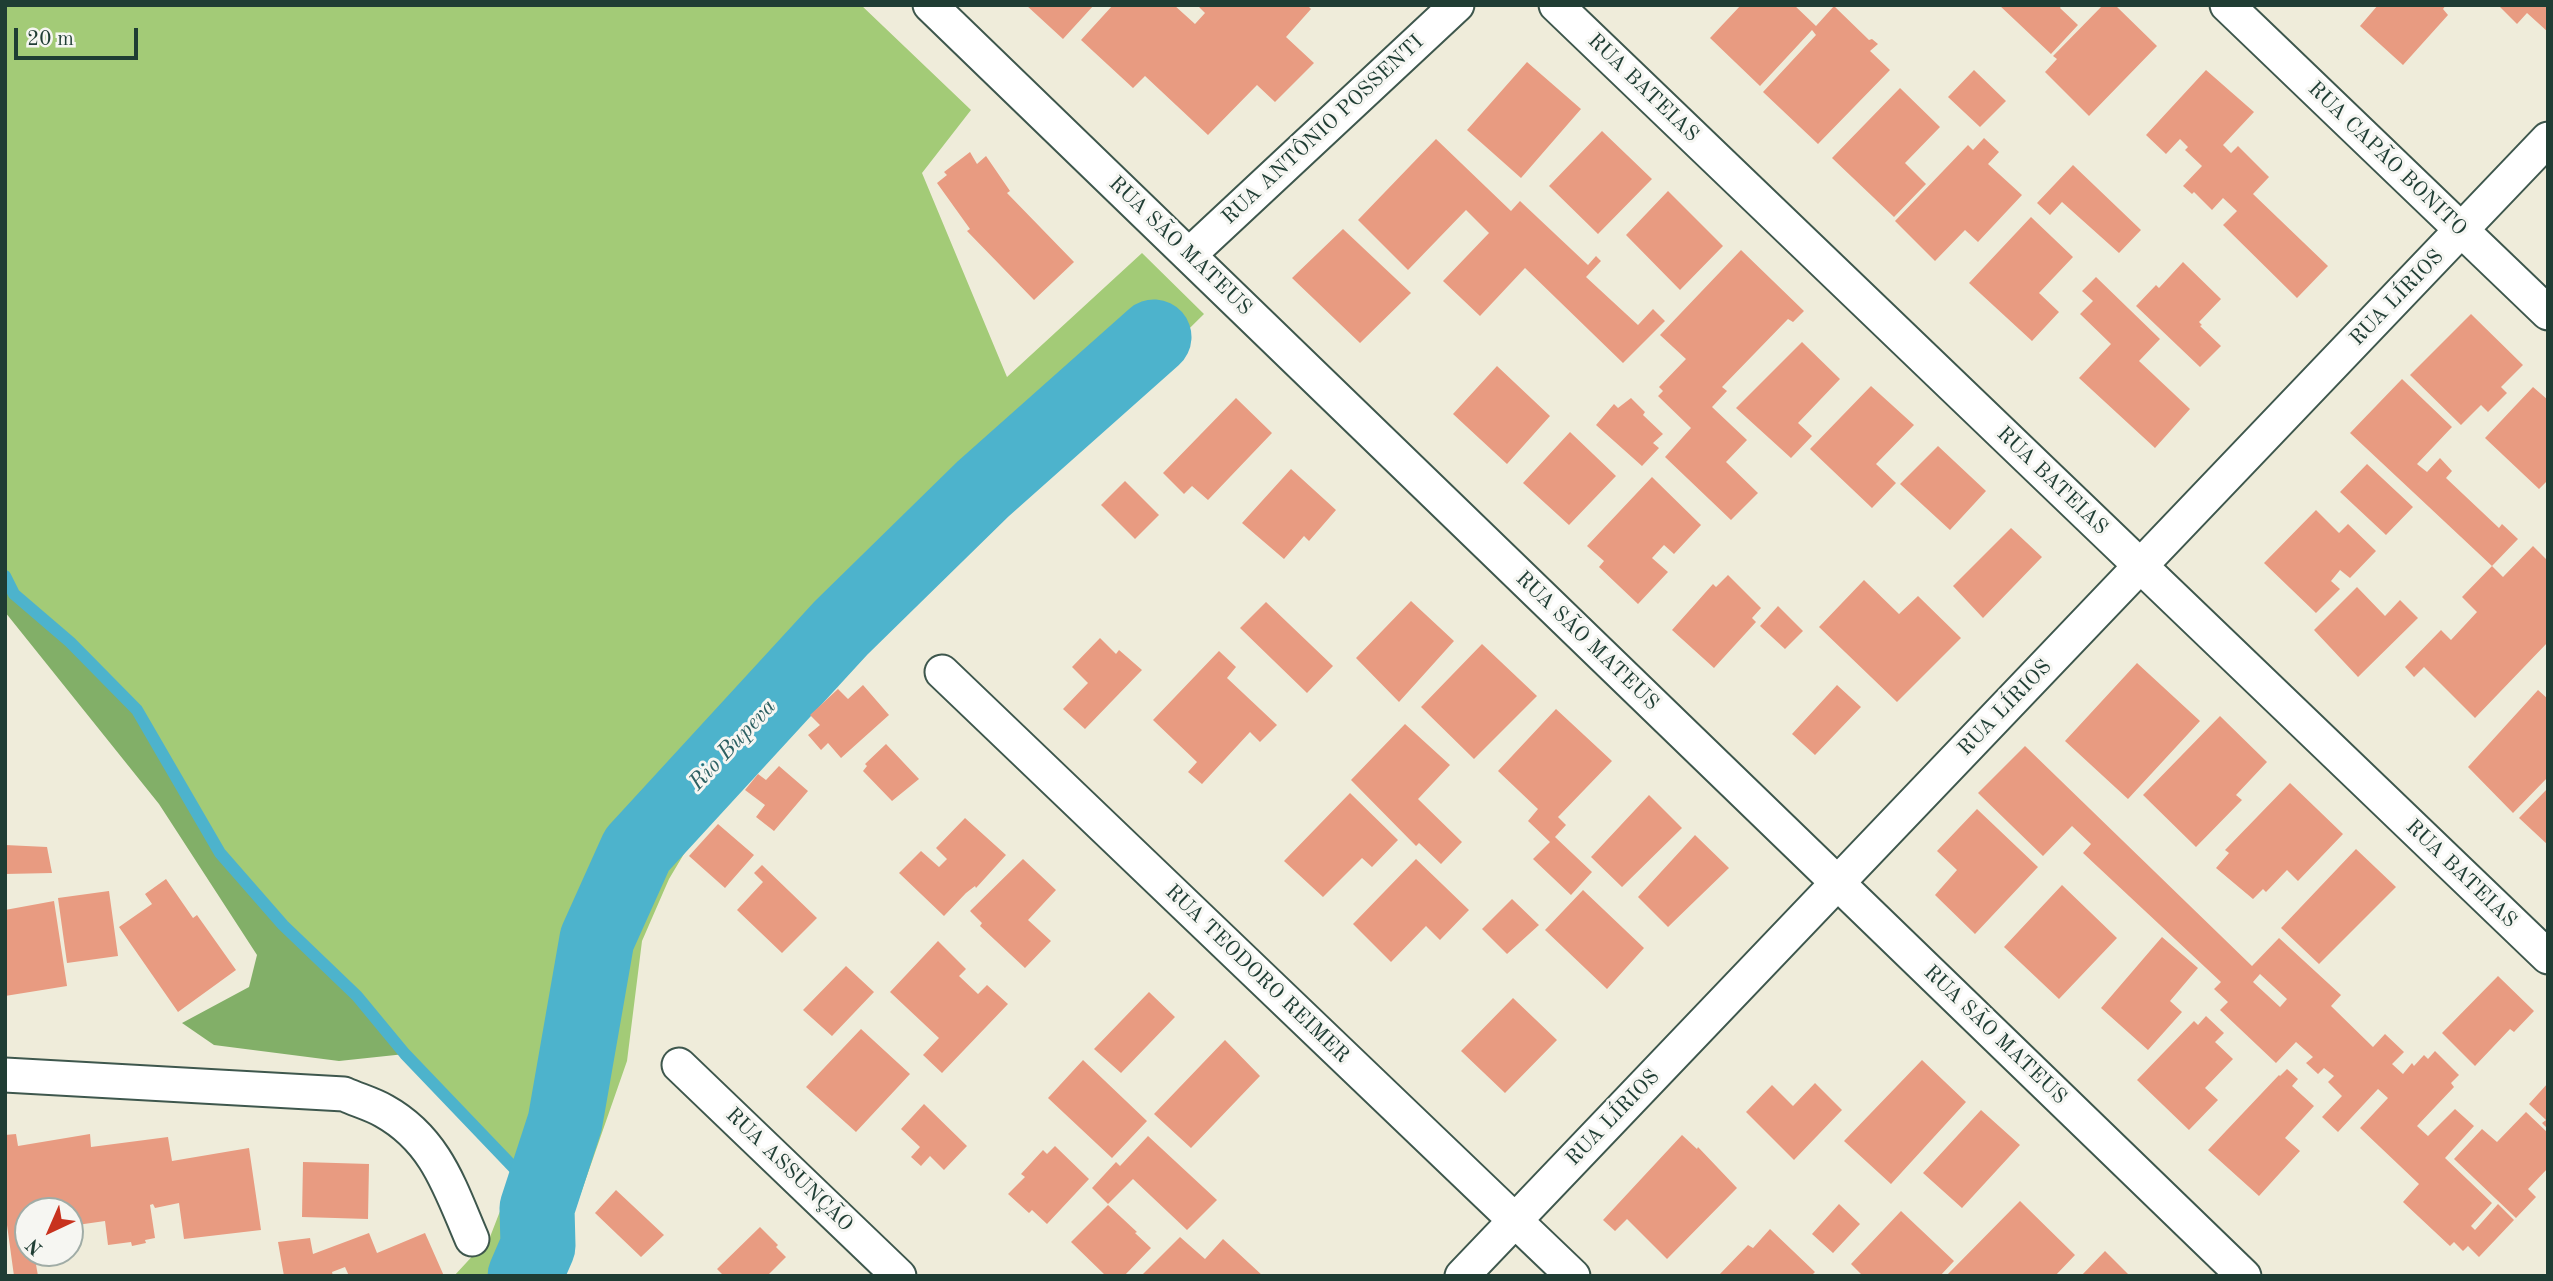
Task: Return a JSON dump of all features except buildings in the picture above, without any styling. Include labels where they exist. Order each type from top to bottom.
[{"type":"street","name":"RUA SÃO MATEUS","points":[[930,5],[2244,1276]]},
{"type":"street","name":"RUA ANTÔNIO POSSENTI","points":[[1189,255],[1457,5]]},
{"type":"street","name":"RUA BATEIAS","points":[[1556,5],[2548,957]]},
{"type":"street","name":"RUA CAPÃO BONITO","points":[[2227,5],[2548,313]]},
{"type":"street","name":"RUA LÍRIOS","points":[[1462,1276],[2548,139]]},
{"type":"street","name":"RUA TEODORO REIMER","points":[[942,672],[1573,1276]]},
{"type":"street","name":"RUA ASSUNÇÃO","points":[[678,1065],[899,1276]]},
{"type":"street","points":[[5,1075],[344,1094],[384,1111],[413,1132],[438,1160],[472,1239]]},
{"type":"green space","points":[[5,5],[861,5],[971,110],[922,173],[1007,377],[1142,253],[1204,314],[722,790],[669,879],[642,941],[627,1061],[552,1276],[454,1276],[490,1237],[516,1170],[405,1054],[357,996],[283,925],[220,853],[137,710],[70,642],[14,594],[5,576]]},
{"type":"green space","points":[[5,576],[14,594],[70,642],[137,710],[220,853],[283,925],[357,996],[405,1054],[339,1061],[214,1045],[182,1023],[249,987],[257,955],[159,804],[5,612]]},
{"type":"waterway","name":"Rio Bupeva","points":[[525,1276],[538,1246],[537,1208],[565,1122],[597,939],[637,850],[841,628],[983,489],[1154,337]]},
{"type":"waterway","points":[[5,576],[14,594],[70,642],[137,710],[220,853],[283,925],[357,996],[405,1054],[516,1170],[537,1208]]}]
